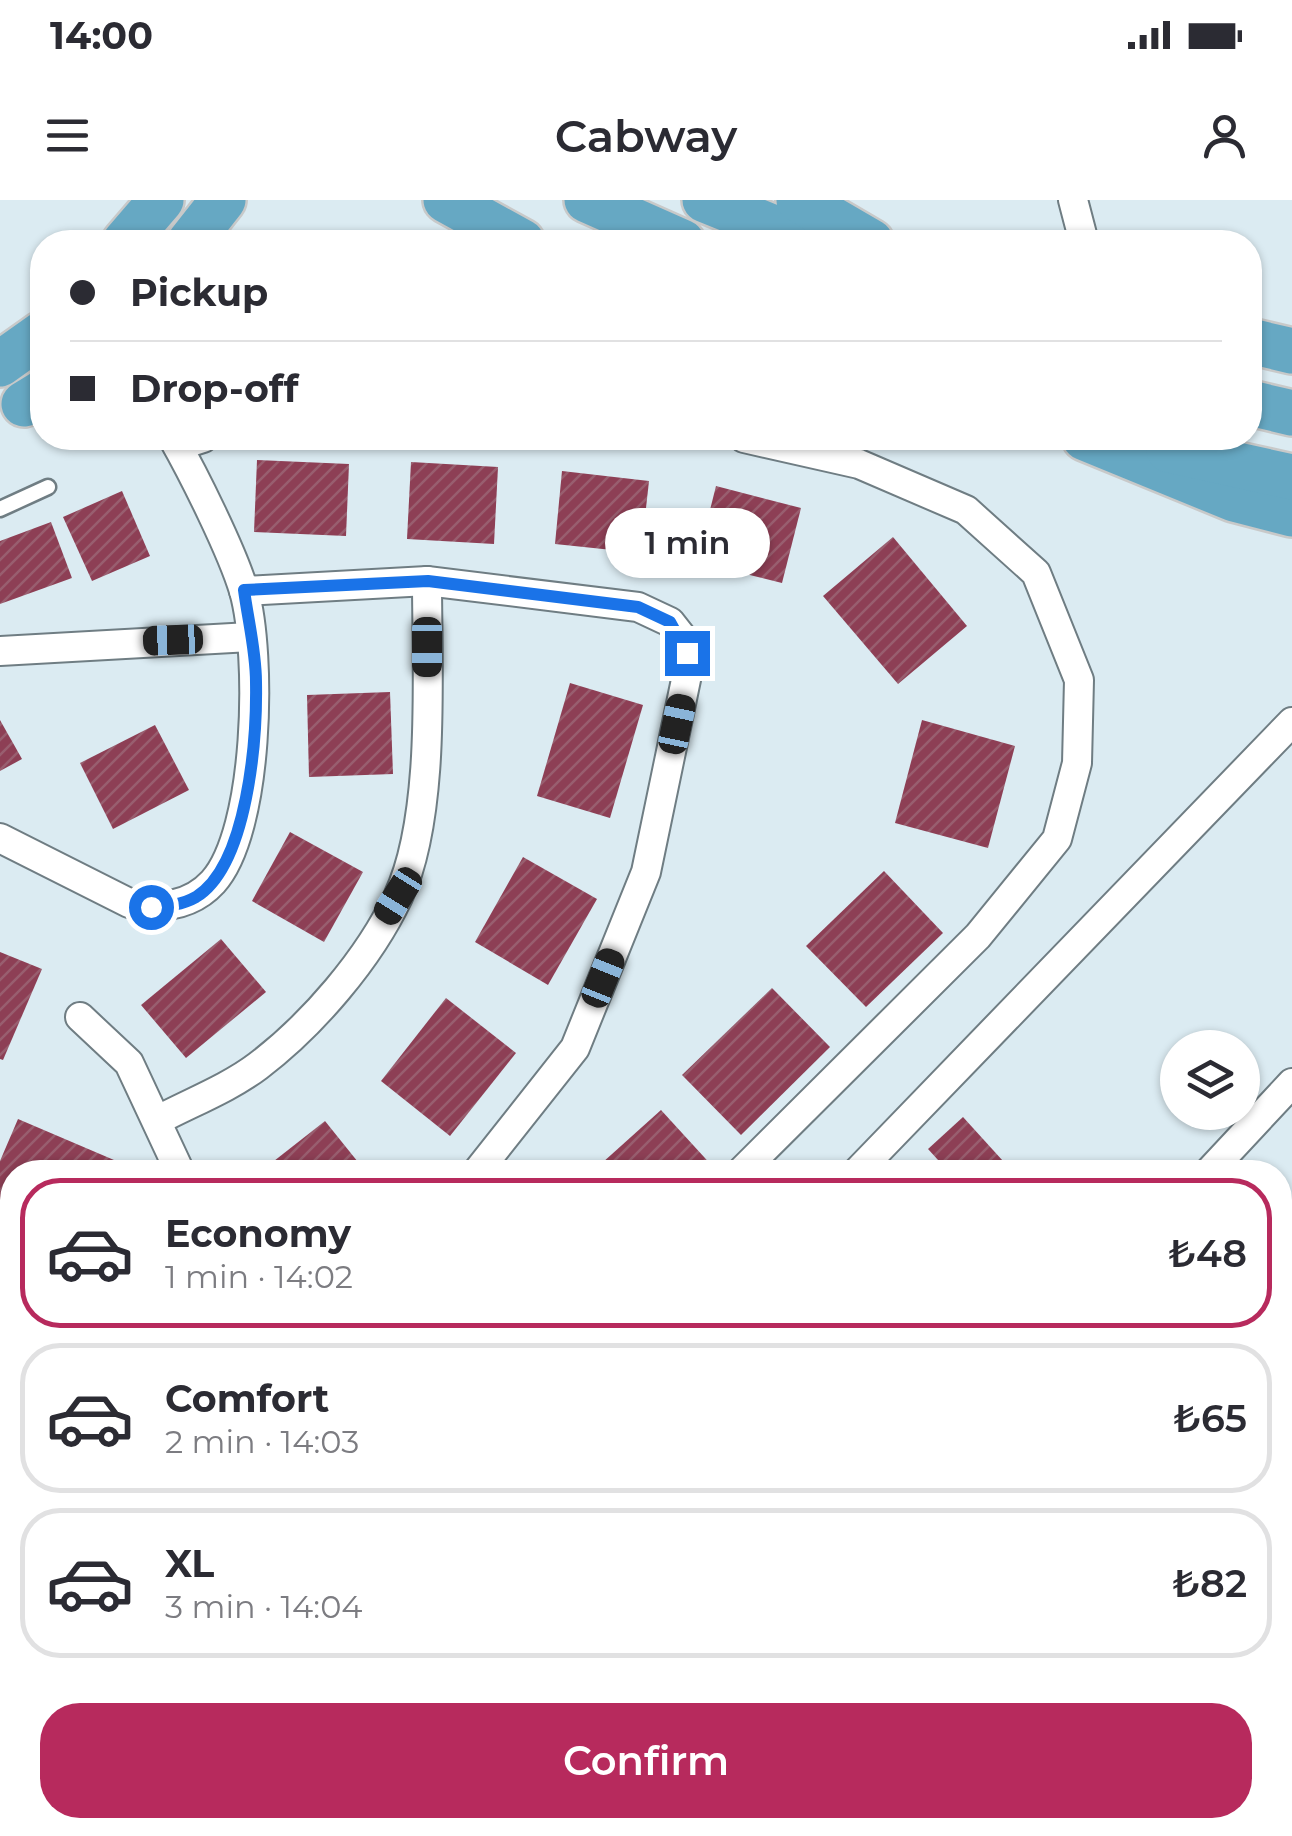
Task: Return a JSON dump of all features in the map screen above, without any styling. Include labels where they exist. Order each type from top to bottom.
[{"type":"highway","points":[[135,230],[161,200]]},
{"type":"highway","points":[[199,230],[223,200]]},
{"type":"highway","points":[[446,200],[500,230]]},
{"type":"highway","points":[[587,200],[655,230]]},
{"type":"highway","points":[[705,200],[779,230]]},
{"type":"highway","points":[[799,200],[850,230]]},
{"type":"highway","points":[[0,364],[30,343]]},
{"type":"highway","points":[[1262,344],[1292,351]]},
{"type":"highway","points":[[1262,406],[1292,413]]},
{"type":"highway","points":[[1114,450],[1234,499],[1292,514]]},
{"type":"highway","points":[[1169,450],[1292,477]]},
{"type":"street","points":[[1073,200],[1081,230]]},
{"type":"street","points":[[0,838],[129,903],[174,905],[196,896],[226,862],[246,801],[256,681],[244,590],[189,450]]},
{"type":"street","points":[[753,1160],[978,936],[1057,839],[1077,762],[1079,680],[1036,572],[966,510],[859,464],[797,450]]},
{"type":"street","points":[[244,590],[428,581],[638,607],[670,622],[687,653],[688,670],[646,872],[575,1048],[486,1160]]},
{"type":"street","points":[[158,1120],[257,1067],[313,1015],[357,961],[398,896],[416,827],[427,746],[428,581]]},
{"type":"street","points":[[0,651],[250,637]]},
{"type":"street","points":[[869,1160],[1292,724]]},
{"type":"street","points":[[80,1017],[102,1032],[129,1063],[175,1160]]},
{"type":"street","points":[[1220,1160],[1292,1084]]},
{"type":"lane","points":[[0,510],[48,487]]},
{"type":"building","points":[[257,460],[349,464],[346,536],[254,532]]},
{"type":"building","points":[[411,462],[498,467],[494,544],[407,539]]},
{"type":"building","points":[[562,471],[649,481],[641,553],[555,544]]},
{"type":"building","points":[[716,486],[801,508],[782,583],[697,562]]},
{"type":"building","points":[[122,491],[150,556],[92,581],[63,517]]},
{"type":"building","points":[[51,522],[72,578],[0,604],[0,541]]},
{"type":"building","points":[[893,537],[967,626],[898,684],[823,596]]},
{"type":"building","points":[[570,683],[643,705],[610,818],[537,796]]},
{"type":"building","points":[[390,692],[393,774],[309,777],[307,695]]},
{"type":"building","points":[[0,720],[22,759],[0,771]]},
{"type":"building","points":[[922,720],[1015,746],[988,848],[895,823]]},
{"type":"building","points":[[155,725],[189,790],[113,829],[80,763]]},
{"type":"building","points":[[290,832],[363,872],[324,942],[252,901]]},
{"type":"building","points":[[523,857],[597,899],[548,985],[475,942]]},
{"type":"building","points":[[884,871],[943,933],[866,1007],[806,946]]},
{"type":"building","points":[[221,939],[266,992],[186,1058],[141,1005]]},
{"type":"building","points":[[0,952],[42,969],[3,1060],[0,1059]]},
{"type":"building","points":[[772,988],[830,1047],[741,1135],[682,1075]]},
{"type":"building","points":[[446,998],[516,1053],[450,1136],[381,1081]]},
{"type":"building","points":[[661,1110],[707,1160],[605,1160]]},
{"type":"building","points":[[963,1117],[1002,1160],[938,1160],[928,1149]]},
{"type":"building","points":[[18,1119],[114,1160],[0,1160]]},
{"type":"building","points":[[325,1121],[356,1160],[275,1160]]},
{"type":"route","points":[[151,907],[174,905],[196,896],[214,882],[226,862],[246,801],[256,681],[244,590],[428,581],[638,607],[670,622],[687,653]]}]
